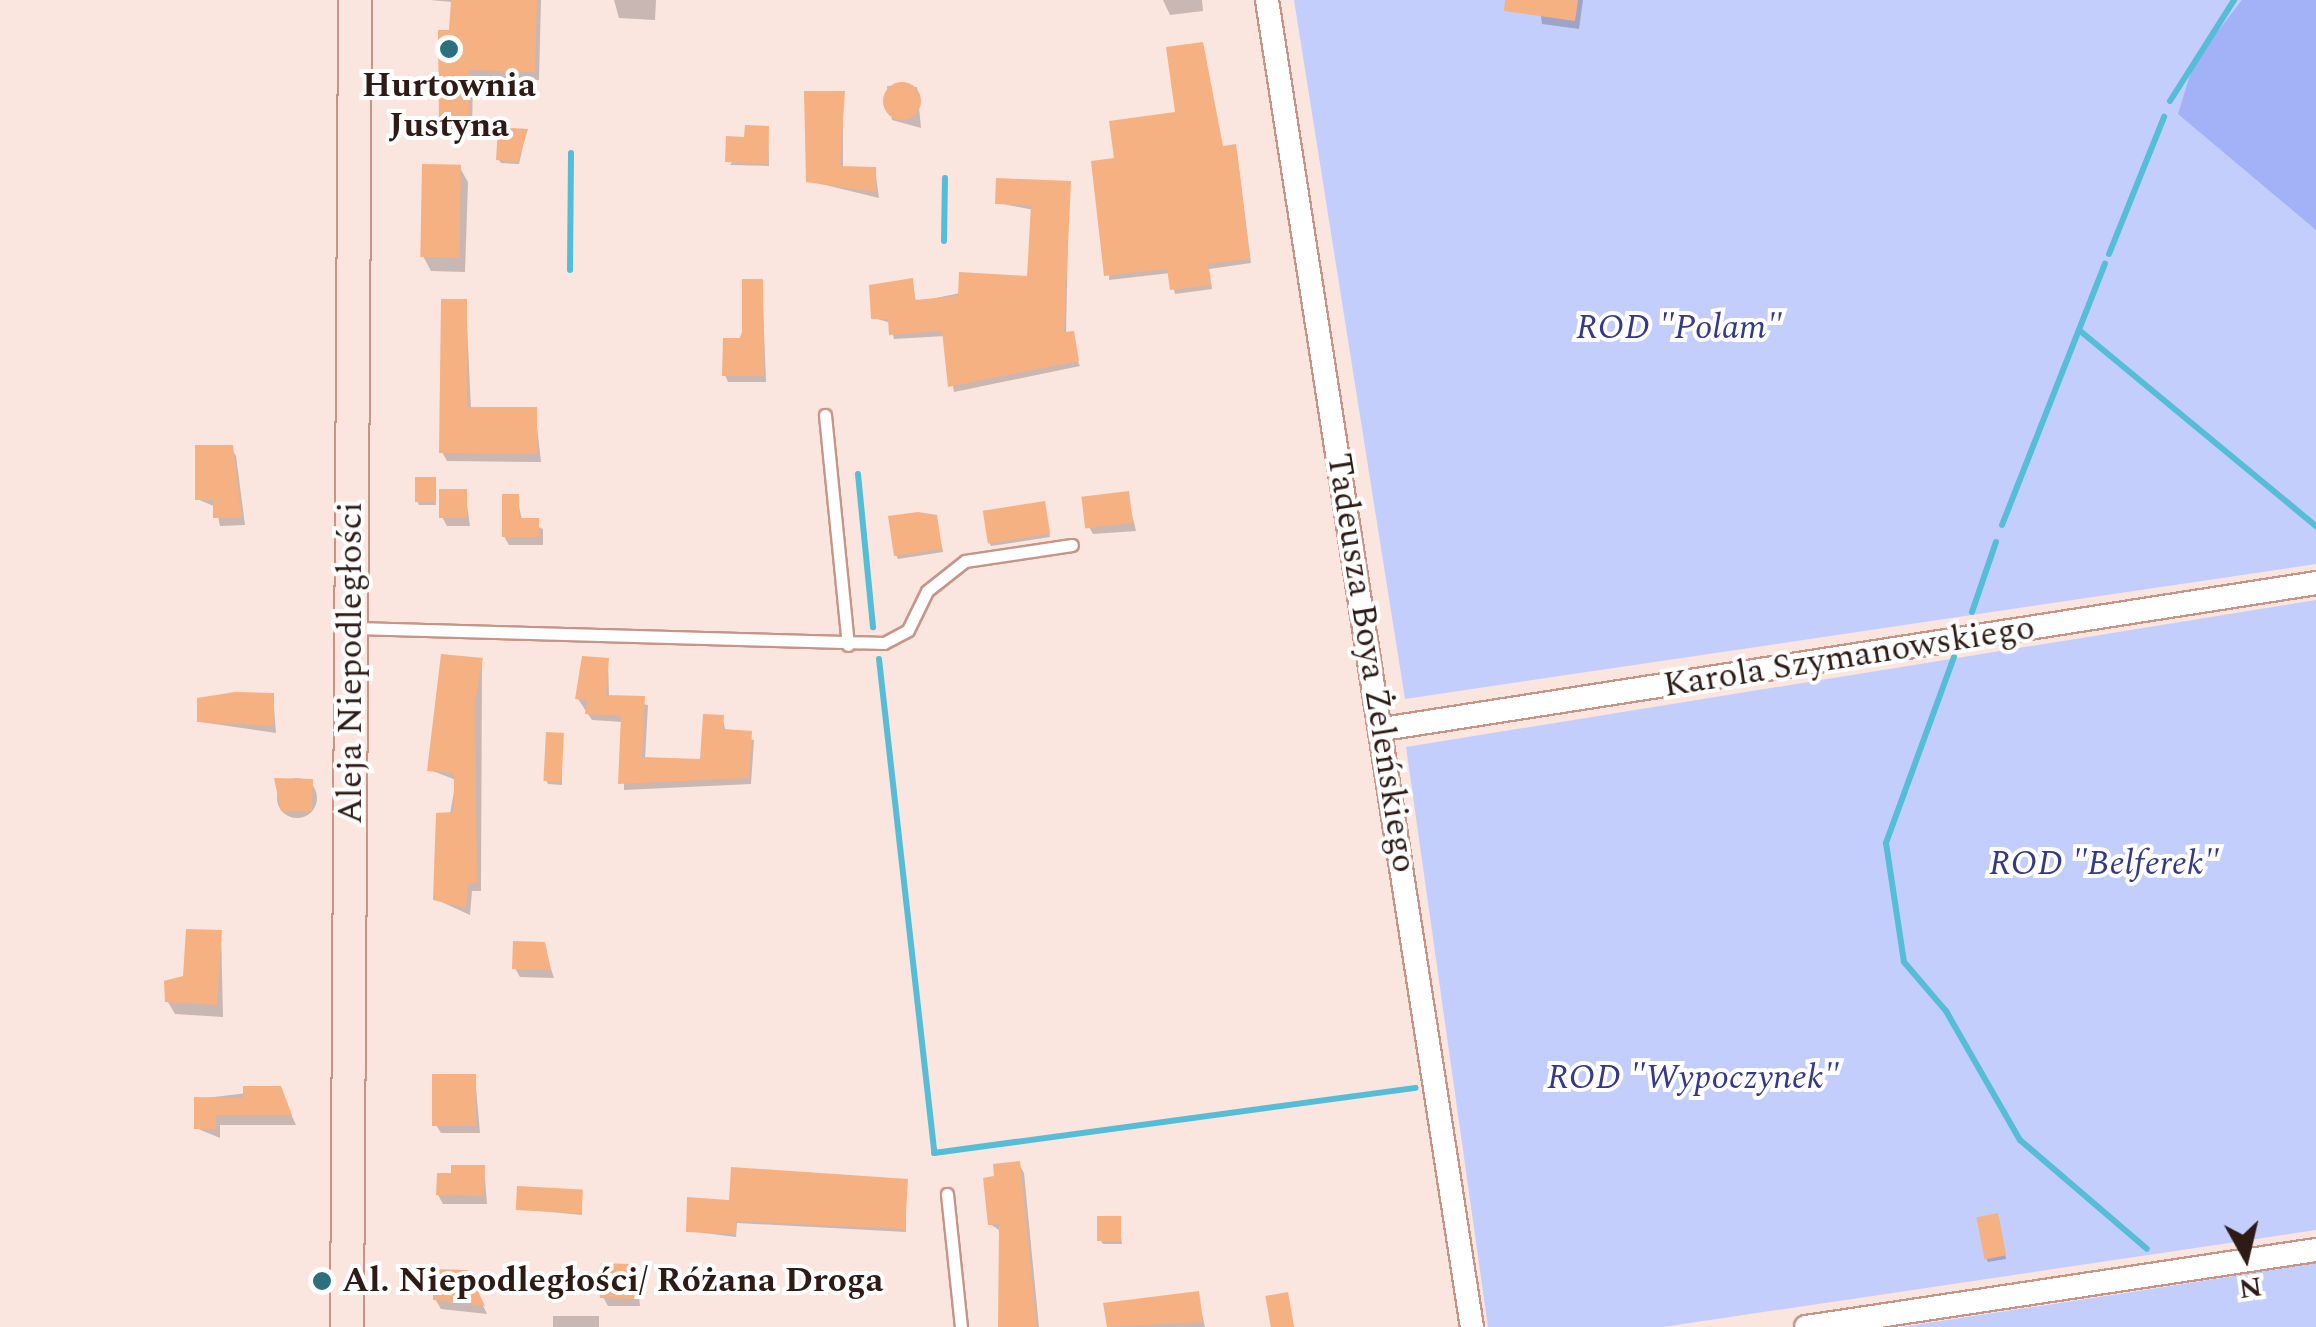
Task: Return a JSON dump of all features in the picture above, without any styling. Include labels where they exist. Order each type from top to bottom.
[{"type":"street","name":"Aleja Niepodległości","points":[[347,1327],[356,0]]},
{"type":"street","name":"Tadeusza Boya Żeleńskiego","points":[[1266,0],[1472,1327]]},
{"type":"street","name":"Karola Szymanowskiego","points":[[1382,730],[2316,584]]},
{"type":"street","points":[[1806,1327],[2316,1250]]},
{"type":"lane","points":[[825,415],[848,644]]},
{"type":"lane","points":[[352,628],[848,644],[908,630],[927,591],[965,561],[1072,546]]},
{"type":"lane","points":[[947,1194],[961,1327]]},
{"type":"green space","name":"ROD \"Polam\"","points":[[1294,0],[2316,0],[2316,564],[1405,699]]},
{"type":"green space","points":[[2316,600],[2316,1230],[1663,1327],[1488,1327],[1406,747]]},
{"type":"green space","points":[[2316,1263],[2316,1327],[1901,1327],[2119,1294]]},
{"type":"shaded area","points":[[2242,0],[2316,0],[2316,230],[2178,114],[2194,62]]},
{"type":"building","points":[[451,0],[537,0],[535,72],[469,70],[469,123],[439,123],[438,30],[449,30]]},
{"type":"building","points":[[1505,0],[1578,0],[1575,21],[1504,11]]},
{"type":"building","points":[[1203,42],[1223,146],[1236,144],[1250,259],[1208,264],[1211,285],[1170,290],[1167,269],[1104,276],[1091,161],[1114,158],[1109,121],[1175,112],[1166,47]]},
{"type":"building","points":[[902,82],[916,87],[921,101],[916,115],[902,120],[888,115],[883,101],[888,87]]},
{"type":"building","points":[[804,91],[845,91],[840,166],[876,167],[876,192],[806,182]]},
{"type":"building","points":[[745,125],[769,126],[768,164],[725,162],[726,136],[744,137]]},
{"type":"building","points":[[498,127],[528,129],[518,162],[496,160]]},
{"type":"building","points":[[422,164],[461,165],[459,258],[420,257]]},
{"type":"building","points":[[996,178],[1071,181],[1064,332],[1074,331],[1079,361],[948,387],[942,331],[889,335],[888,319],[871,319],[869,285],[913,278],[915,300],[958,296],[959,272],[1027,276],[1031,205],[995,204]]},
{"type":"building","points":[[742,279],[763,279],[764,376],[722,376],[723,338],[742,338]]},
{"type":"building","points":[[441,299],[467,299],[467,407],[537,407],[537,454],[439,453]]},
{"type":"building","points":[[195,445],[233,445],[242,518],[213,518],[213,500],[195,500]]},
{"type":"building","points":[[415,477],[436,477],[436,502],[415,502]]},
{"type":"building","points":[[439,489],[467,489],[467,518],[439,518]]},
{"type":"building","points":[[1129,491],[1133,523],[1085,529],[1081,497]]},
{"type":"building","points":[[502,494],[519,494],[519,518],[539,518],[539,537],[502,537]]},
{"type":"building","points":[[1045,501],[1050,534],[988,543],[983,511]]},
{"type":"building","points":[[918,512],[937,515],[942,549],[894,556],[888,516]]},
{"type":"building","points":[[441,654],[483,658],[475,701],[477,883],[468,883],[466,908],[433,900],[436,813],[454,812],[454,773],[427,771]]},
{"type":"building","points":[[582,656],[609,658],[606,695],[645,696],[642,757],[700,759],[703,714],[724,715],[723,729],[752,731],[749,778],[618,784],[621,716],[585,714],[587,700],[575,699]]},
{"type":"building","points":[[235,692],[274,693],[274,726],[197,722],[197,698]]},
{"type":"building","points":[[546,732],[564,733],[561,782],[543,781]]},
{"type":"building","points":[[274,778],[313,779],[312,811],[281,811]]},
{"type":"building","points":[[186,929],[222,930],[217,1005],[165,1002],[164,981],[183,976]]},
{"type":"building","points":[[513,941],[545,942],[551,970],[512,969]]},
{"type":"building","points":[[432,1074],[476,1074],[476,1126],[432,1126]]},
{"type":"building","points":[[243,1086],[281,1086],[292,1115],[216,1115],[216,1129],[194,1129],[194,1097],[243,1098]]},
{"type":"building","points":[[1020,1161],[1037,1327],[998,1327],[999,1224],[988,1225],[983,1178],[994,1176],[993,1164]]},
{"type":"building","points":[[451,1165],[485,1165],[484,1196],[436,1195],[437,1173],[451,1173]]},
{"type":"building","points":[[731,1167],[908,1179],[905,1229],[736,1221],[736,1234],[686,1232],[687,1197],[729,1200]]},
{"type":"building","points":[[517,1186],[583,1189],[582,1213],[516,1210]]},
{"type":"building","points":[[1998,1213],[2006,1255],[1985,1259],[1976,1217]]},
{"type":"building","points":[[1097,1216],[1121,1216],[1121,1241],[1097,1241]]},
{"type":"building","points":[[601,1263],[636,1264],[635,1299],[600,1298]]},
{"type":"building","points":[[433,1269],[468,1270],[485,1306],[433,1300]]},
{"type":"building","points":[[1199,1291],[1203,1322],[1107,1327],[1103,1303]]},
{"type":"building","points":[[1288,1292],[1294,1327],[1271,1327],[1265,1296]]},
{"type":"waterway","points":[[2170,101],[2234,0]]},
{"type":"waterway","points":[[2109,254],[2164,117]]},
{"type":"waterway","points":[[570,270],[571,153]]},
{"type":"waterway","points":[[944,241],[945,178]]},
{"type":"waterway","points":[[2002,525],[2105,264]]},
{"type":"waterway","points":[[2079,330],[2316,526]]},
{"type":"waterway","points":[[858,474],[873,627]]},
{"type":"waterway","points":[[1972,612],[1996,542]]},
{"type":"waterway","points":[[1954,657],[1886,843],[1904,962],[1946,1011],[2020,1140],[2147,1249]]},
{"type":"waterway","points":[[879,659],[934,1153],[1416,1088]]},
{"type":"place","name":"Hurtownia Justyna","points":[[449,49]]},
{"type":"place","name":"Al. Niepodległości/ Różana Droga","points":[[322,1281]]},
{"type":"park label","name":"ROD \"Belferek\"","points":[[2104,864]]},
{"type":"park label","name":"ROD \"Wypoczynek\"","points":[[1693,1078]]}]
